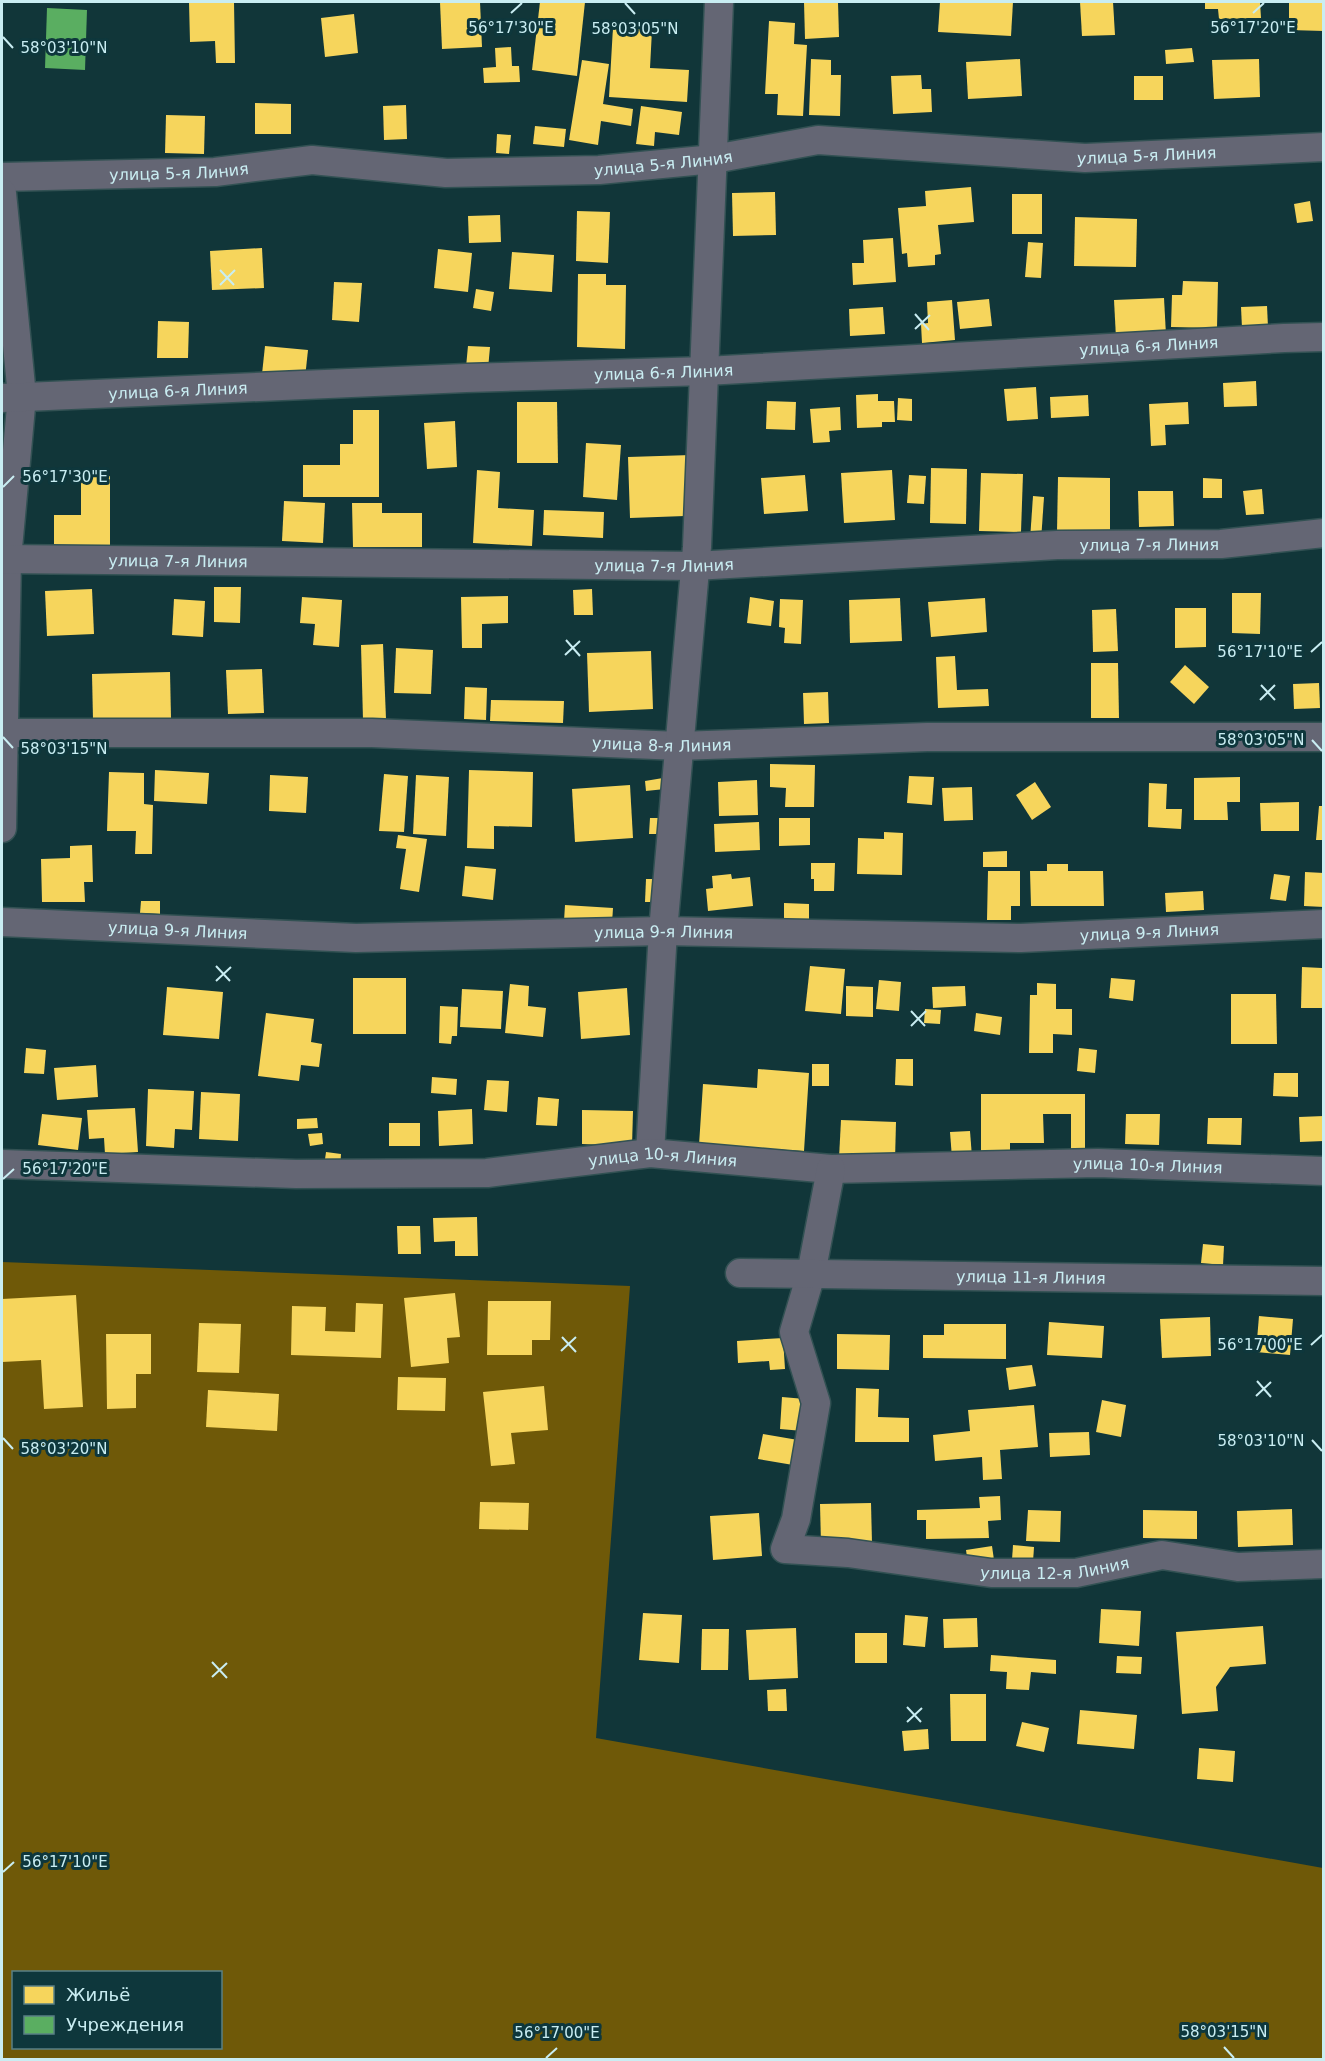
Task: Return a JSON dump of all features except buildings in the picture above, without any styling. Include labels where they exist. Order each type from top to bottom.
[{"type":"street","points":[[650,1153],[663,931],[695,566],[706,371],[719,2]]},
{"type":"street","name":"улица 5-я Линия","points":[[2,177],[215,172],[312,160],[446,173],[599,170],[714,159],[818,140],[1084,158],[1323,147]]},
{"type":"street","points":[[2,193],[12,397],[4,559],[2,828]]},
{"type":"street","name":"улица 6-я Линия","points":[[12,397],[466,378],[706,371],[1323,337]]},
{"type":"street","name":"улица 7-я Линия","points":[[4,559],[695,566],[1057,545],[1221,544],[1323,533]]},
{"type":"street","name":"улица 8-я Линия","points":[[2,733],[372,733],[678,746],[927,737],[1323,737]]},
{"type":"street","name":"улица 9-я Линия","points":[[2,922],[356,938],[663,931],[1021,938],[1323,924]]},
{"type":"street","name":"улица 10-я Линия","points":[[2,1164],[296,1174],[487,1173],[650,1153],[831,1169],[1098,1163],[1323,1171]]},
{"type":"street","points":[[811,1274],[831,1169]]},
{"type":"street","name":"улица 11-я Линия","points":[[740,1273],[1323,1281]]},
{"type":"street","name":"улица 12-я Линия","points":[[811,1274],[794,1332],[816,1403],[796,1519],[784,1549],[848,1553],[991,1573],[1076,1573],[1162,1556],[1238,1567],[1323,1564]]},
{"type":"shaded area","points":[[2,1262],[630,1286],[596,1738],[1323,1868],[1323,2059],[2,2060]]}]
